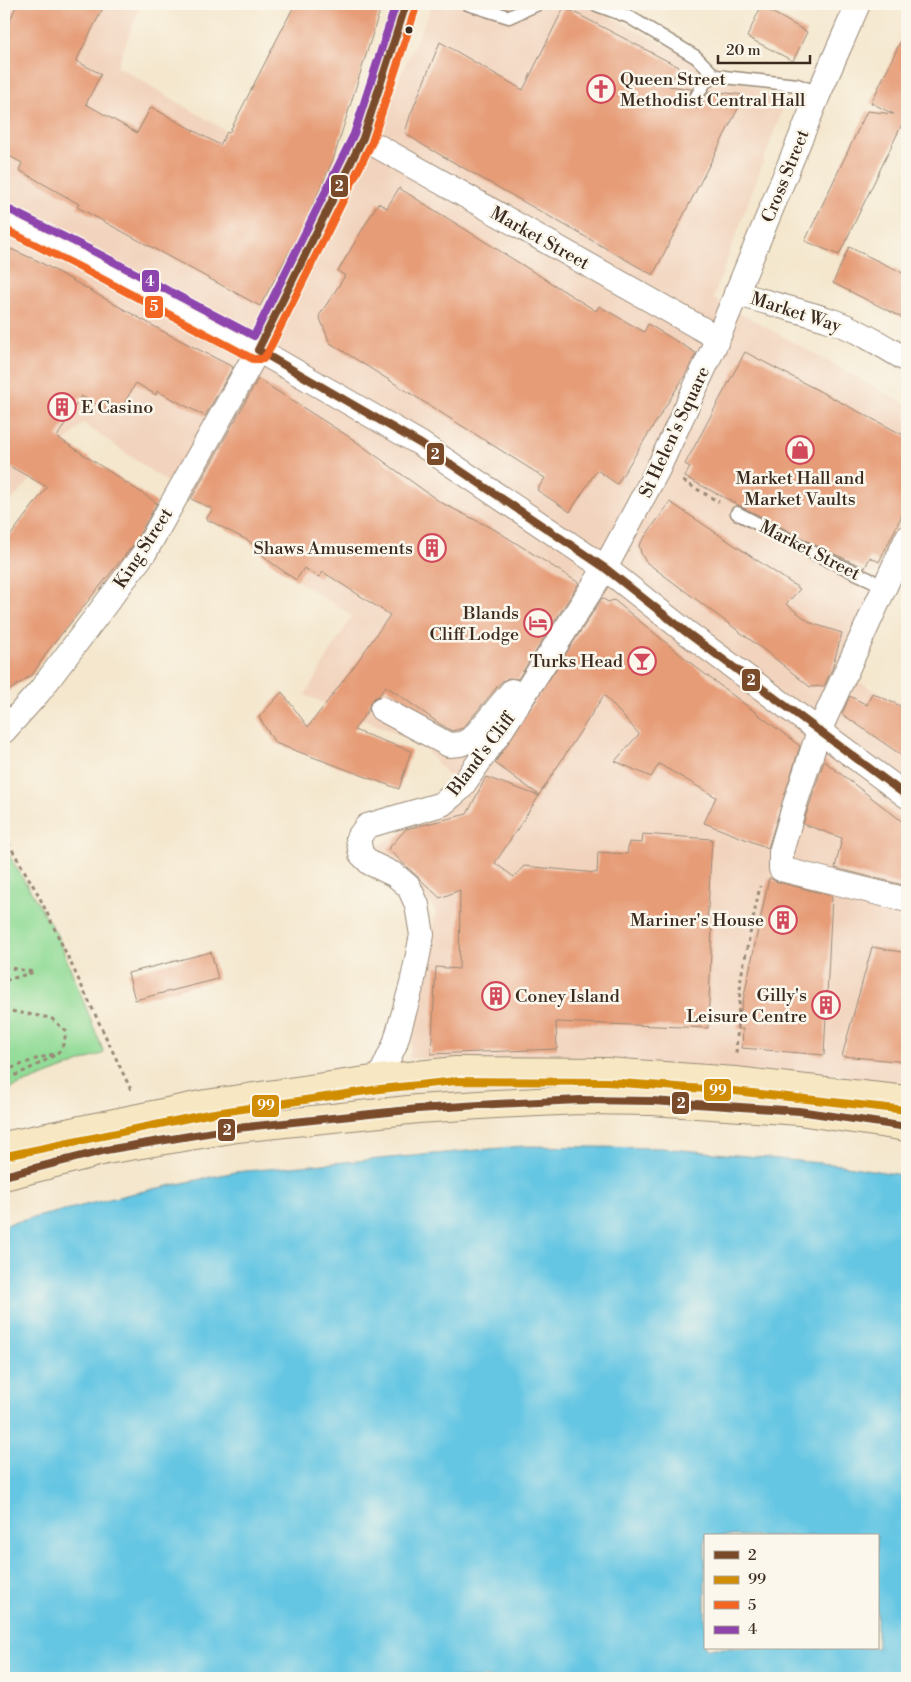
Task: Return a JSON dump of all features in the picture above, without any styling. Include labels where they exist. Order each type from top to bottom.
[{"type":"street","name":"King Street","points":[[4,731],[39,692],[145,552],[258,350],[363,138],[406,4]]},
{"type":"street","name":"Cross Street","points":[[736,293],[858,4]]},
{"type":"street","name":"Market Street","points":[[363,138],[718,338]]},
{"type":"street","points":[[4,218],[92,262],[258,350],[421,444],[605,568],[686,632],[907,796]]},
{"type":"street","name":"St Helen's Square","points":[[605,568],[658,469],[718,338],[736,293]]},
{"type":"street","name":"Market Way","points":[[736,293],[830,320],[907,360]]},
{"type":"street","points":[[907,538],[819,731],[781,852],[781,869],[907,900]]},
{"type":"street","name":"Bland's Cliff","points":[[379,1079],[396,1044],[412,984],[422,936],[417,905],[409,887],[395,875],[370,863],[361,854],[358,838],[367,826],[442,804],[460,789],[502,729],[605,568]]},
{"type":"street","points":[[382,709],[449,745],[460,744],[471,740],[514,688],[534,680]]},
{"type":"street","points":[[4,1146],[206,1104],[379,1079],[456,1071],[607,1072],[735,1081],[907,1100]]},
{"type":"street","points":[[4,1176],[106,1150],[237,1128],[418,1109],[494,1104],[580,1100],[652,1102],[799,1111],[907,1127]]},
{"type":"lane","points":[[468,4],[509,17],[538,4]]},
{"type":"lane","points":[[594,4],[629,17],[696,57],[715,76]]},
{"type":"lane","points":[[694,101],[705,82],[715,76],[797,85],[819,93]]},
{"type":"lane","name":"Market Street","points":[[736,513],[814,554],[884,586]]},
{"type":"path","points":[[658,469],[687,483],[736,513]]},
{"type":"path","points":[[4,836],[38,894],[119,1062]]},
{"type":"path","points":[[738,1029],[741,977],[763,872],[781,869]]},
{"type":"path","points":[[4,967],[34,972],[4,981]]},
{"type":"path","points":[[4,1010],[51,1018],[66,1031],[60,1052],[4,1080]]},
{"type":"path","points":[[4,1071],[60,1052]]},
{"type":"shaded area","points":[[4,4],[141,4],[117,66],[344,201],[433,4],[586,4],[667,46],[785,102],[713,298],[907,405],[907,527],[845,675],[907,707],[907,1090],[837,1074],[409,1058],[436,911],[377,846],[467,797],[419,743],[305,695],[352,616],[277,567],[249,541],[206,519],[212,509],[191,499],[83,423],[4,509]]},
{"type":"green space","points":[[4,847],[57,935],[104,1053],[4,1091]]},
{"type":"water","points":[[523,1146],[662,1148],[841,1165],[907,1176],[907,1678],[4,1678],[4,1225],[130,1194],[235,1172]]},
{"type":"building","points":[[17,4],[105,4],[76,61],[101,74],[86,104],[137,133],[151,107],[220,145],[227,132],[229,133],[295,4],[382,4],[333,160],[302,229],[260,306],[77,207],[79,204],[19,170],[22,163],[4,153],[4,34]]},
{"type":"building","points":[[761,6],[807,32],[793,61],[747,37]]},
{"type":"building","points":[[564,7],[679,67],[669,86],[692,89],[686,100],[690,108],[698,108],[709,91],[745,95],[653,275],[405,133],[440,42],[523,90]]},
{"type":"building","points":[[907,28],[907,122],[904,120],[839,255],[805,241],[867,111],[894,114],[871,103]]},
{"type":"building","points":[[399,188],[596,311],[599,306],[644,332],[648,324],[696,353],[687,372],[617,484],[597,470],[570,512],[537,490],[545,478],[330,343],[319,316],[345,276],[338,271],[378,203],[387,208]]},
{"type":"building","points":[[4,246],[38,261],[166,333],[233,367],[205,416],[157,391],[156,395],[136,383],[117,415],[81,396],[57,437],[157,503],[134,544],[47,652],[33,674],[4,694],[4,544],[47,487],[4,463]]},
{"type":"building","points":[[849,247],[907,275],[907,320],[833,283]]},
{"type":"building","name":"Market Hall and Market Vaults","points":[[745,352],[907,437],[907,505],[879,562],[870,557],[865,568],[819,547],[685,477],[690,467],[685,464]]},
{"type":"building","points":[[258,379],[354,440],[440,502],[497,531],[579,583],[518,679],[508,678],[501,682],[463,728],[452,731],[386,686],[379,696],[370,702],[368,710],[354,730],[411,751],[399,789],[275,743],[259,717],[282,692],[308,727],[390,615],[323,572],[319,577],[304,568],[296,580],[269,561],[249,541],[206,519],[213,509],[191,499]]},
{"type":"building","points":[[670,502],[800,589],[786,604],[811,623],[842,633],[832,669],[824,686],[810,687],[772,656],[646,562],[639,545]]},
{"type":"building","points":[[602,598],[608,602],[614,600],[697,668],[800,746],[768,848],[704,823],[716,797],[659,764],[651,777],[615,761],[639,734],[604,695],[539,795],[495,763]]},
{"type":"building","points":[[872,693],[907,709],[907,759],[842,714],[850,696],[867,705]]},
{"type":"building","points":[[824,761],[907,825],[907,886],[835,868],[842,838],[803,824]]},
{"type":"building","points":[[486,777],[539,796],[495,863],[514,877],[524,866],[597,873],[598,852],[627,854],[629,842],[642,843],[643,834],[712,839],[707,926],[712,926],[708,1028],[556,1022],[557,1049],[431,1054],[436,967],[459,969],[460,890],[440,898],[388,849],[406,829],[467,814]]},
{"type":"building","points":[[769,878],[832,896],[824,1055],[742,1048],[743,1029],[737,1029]]},
{"type":"building","points":[[872,947],[907,953],[907,1062],[842,1056]]},
{"type":"building","points":[[211,952],[218,979],[135,1000],[128,973]]},
{"type":"transit line","name":"4","points":[[8,209],[97,253],[254,336],[354,134],[396,4]]},
{"type":"transit line","name":"2","points":[[406,4],[363,138],[258,350],[421,444],[605,568],[686,632],[907,796]]},
{"type":"transit line","name":"5","points":[[4,229],[253,359],[263,359],[372,142],[416,7]]},
{"type":"transit line","name":"99","points":[[6,1156],[208,1114],[380,1089],[456,1081],[607,1082],[734,1091],[906,1110]]},
{"type":"transit line","name":"2","points":[[4,1176],[106,1150],[237,1128],[418,1109],[495,1104],[580,1100],[652,1101],[799,1111],[907,1127]]},
{"type":"place","name":"Queen Street Methodist Central Hall","points":[[601,89]]},
{"type":"place","name":"E Casino","points":[[62,407]]},
{"type":"place","name":"Market Hall and Market Vaults","points":[[800,450]]},
{"type":"place","name":"Shaws Amusements","points":[[432,548]]},
{"type":"place","name":"Blands Cliff Lodge","points":[[538,623]]},
{"type":"place","name":"Turks Head","points":[[642,661]]},
{"type":"place","name":"Mariner's House","points":[[783,920]]},
{"type":"place","name":"Coney Island","points":[[496,996]]},
{"type":"place","name":"Gilly's Leisure Centre","points":[[826,1005]]}]
